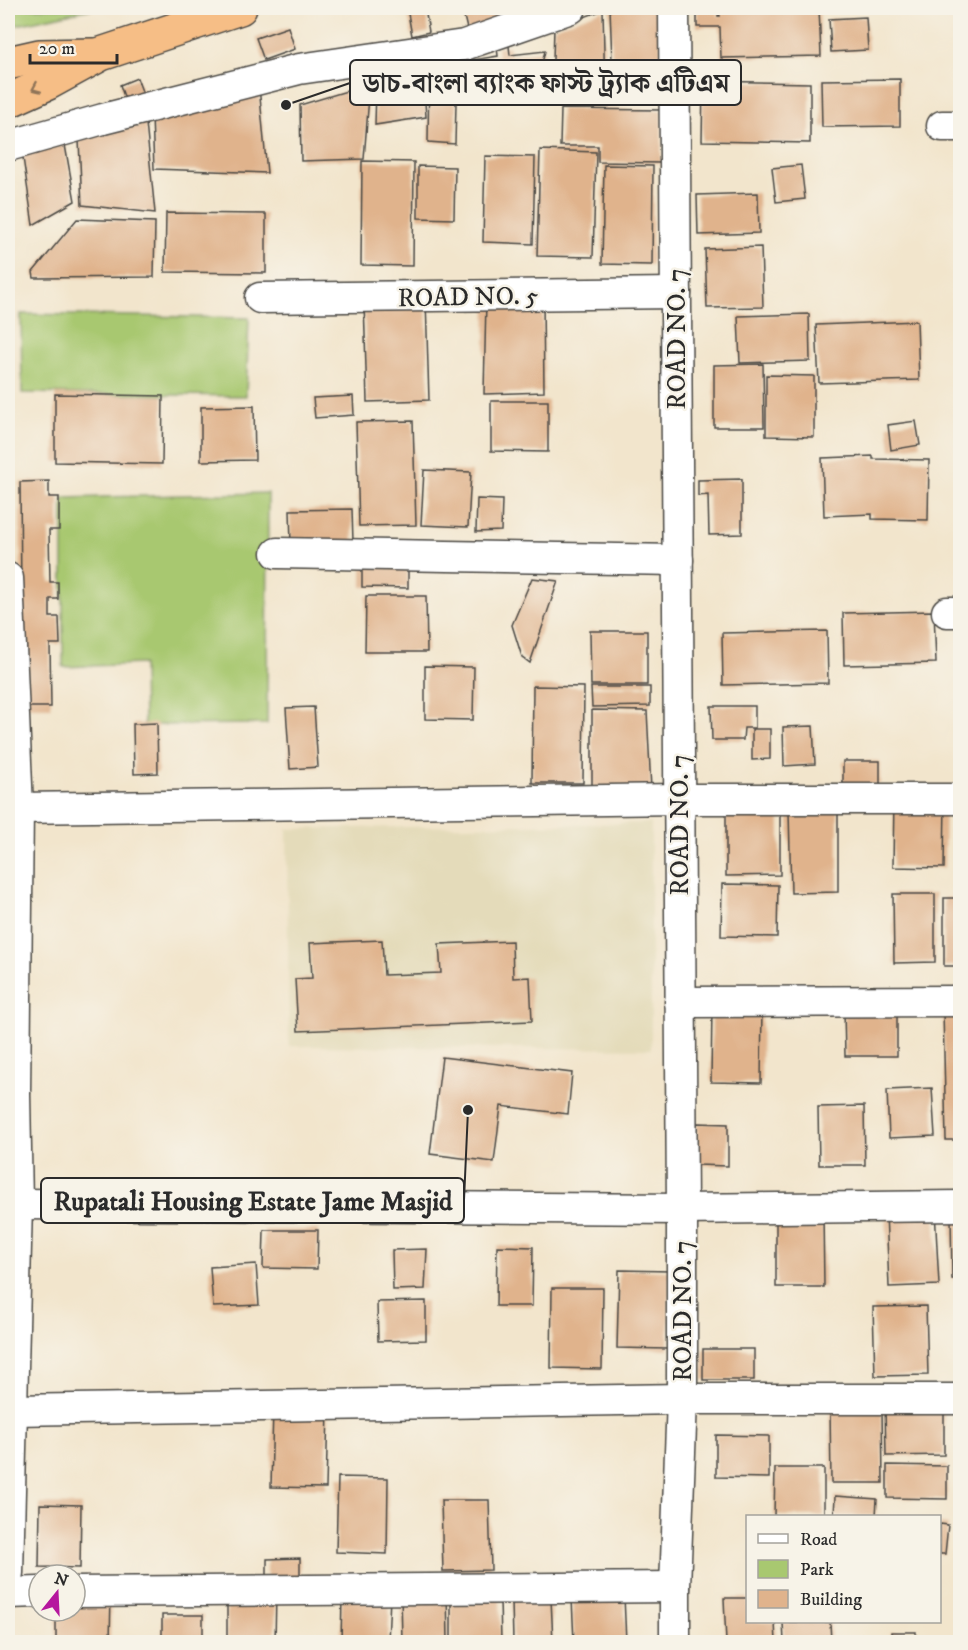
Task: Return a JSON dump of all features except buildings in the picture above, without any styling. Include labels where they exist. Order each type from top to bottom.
[{"type":"highway","points":[[8,101],[48,83],[101,54],[240,8]]},
{"type":"highway","points":[[8,63],[39,56],[101,54]]},
{"type":"street","points":[[8,146],[103,119],[299,69],[464,45],[571,8]]},
{"type":"street","name":"ROAD NO. 7","points":[[674,8],[682,1209],[682,1399],[675,1642]]},
{"type":"street","name":"ROAD NO. 5","points":[[260,298],[676,293]]},
{"type":"street","points":[[277,553],[678,560]]},
{"type":"street","points":[[8,578],[18,808],[12,950],[11,1093],[17,1204],[11,1242],[8,1573]]},
{"type":"street","points":[[18,808],[960,799]]},
{"type":"street","points":[[680,1002],[960,1001]]},
{"type":"street","points":[[17,1204],[682,1209],[960,1206]]},
{"type":"street","points":[[10,1427],[682,1399],[960,1399]]},
{"type":"street","points":[[87,1592],[675,1587]]},
{"type":"street","points":[[8,1593],[27,1592]]},
{"type":"shaded area","points":[[651,823],[651,1049],[289,1046],[287,829]]},
{"type":"green space","points":[[8,8],[95,8],[8,27]]},
{"type":"green space","points":[[21,314],[249,318],[246,396],[22,393]]},
{"type":"green space","points":[[268,493],[267,724],[144,725],[143,664],[63,667],[63,498]]},
{"type":"place","name":"ডাচ-বাংলা ব্যাংক ফাস্ট ট্র্যাক এটিএম","points":[[286,105]]},
{"type":"place","name":"Rupatali Housing Estate Jame Masjid","points":[[468,1110]]}]
